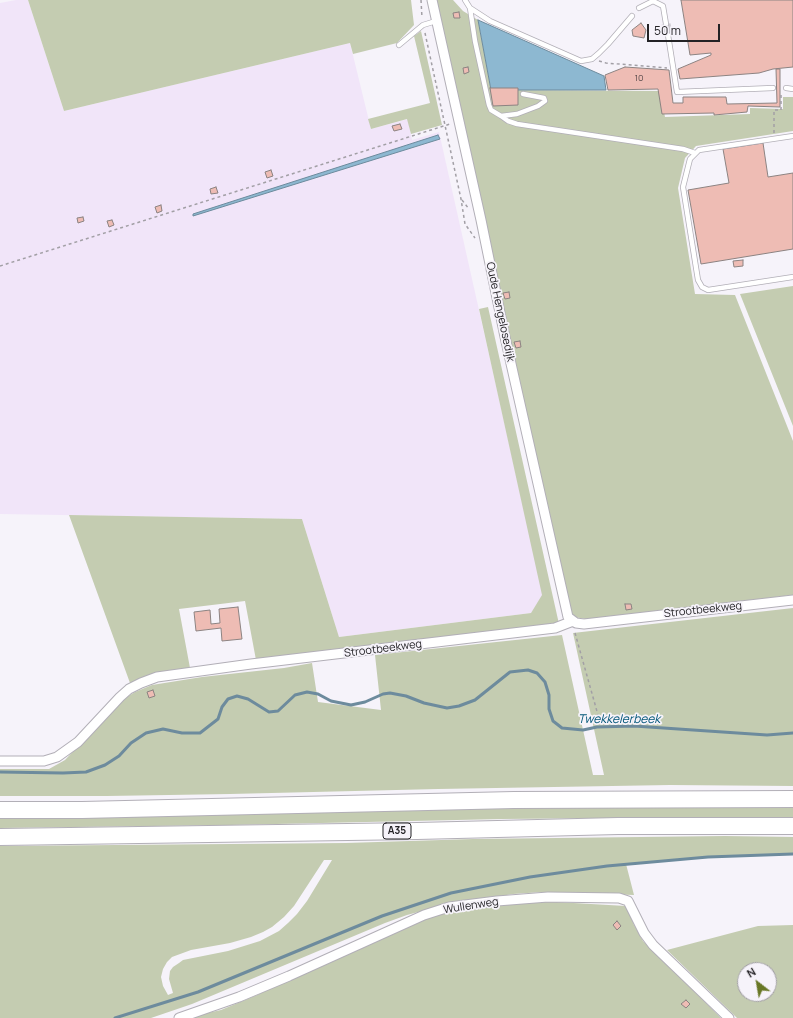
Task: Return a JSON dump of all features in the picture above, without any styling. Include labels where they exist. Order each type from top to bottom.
[{"type":"highway","points":[[0,810],[82,810],[514,800],[793,799]]},
{"type":"highway","name":"A35","points":[[0,837],[417,831],[618,826],[793,826]]},
{"type":"street","name":"Oude Hengelosedijk","points":[[432,0],[567,615],[573,621]]},
{"type":"street","name":"Strootbeekweg","points":[[0,761],[44,761],[57,757],[78,742],[129,689],[157,677],[251,664],[555,628],[573,621],[584,624],[793,600]]},
{"type":"street","name":"Wullenweg","points":[[179,1018],[240,997],[424,916],[449,907],[548,897],[619,898],[628,901],[644,933],[653,944],[729,1018]]},
{"type":"lane","points":[[465,0],[470,8],[490,21],[581,61],[592,59],[608,44],[632,16]]},
{"type":"lane","points":[[645,0],[639,8],[654,1],[663,6],[666,24]]},
{"type":"lane","points":[[470,8],[472,28],[489,105],[491,110],[508,121],[517,124],[683,149],[695,153]]},
{"type":"lane","points":[[399,45],[423,25],[436,21]]},
{"type":"lane","points":[[668,35],[677,92],[773,88]]},
{"type":"lane","points":[[784,89],[793,89]]},
{"type":"lane","points":[[501,116],[517,114],[530,110],[538,106],[546,99],[523,94]]},
{"type":"lane","points":[[793,136],[699,150],[690,159],[683,187],[698,280],[702,287],[708,290],[793,276]]},
{"type":"path","points":[[421,0],[423,25],[461,199],[465,224],[478,243],[487,252]]},
{"type":"path","points":[[592,59],[606,63],[674,68]]},
{"type":"path","points":[[774,139],[774,110],[781,110],[784,89]]},
{"type":"path","points":[[0,266],[458,122]]},
{"type":"path","points":[[573,621],[598,715]]},
{"type":"shaded area","points":[[16,0],[28,0],[64,111],[350,43],[371,129],[408,119],[412,140],[439,132],[543,595],[531,613],[339,637],[302,519],[0,514],[0,3]]},
{"type":"green space","points":[[28,0],[411,0],[414,25],[397,43],[353,54],[350,43],[64,111]]},
{"type":"green space","points":[[435,0],[453,0],[463,11],[478,20],[491,90],[660,91],[665,117],[750,114],[750,108],[783,109],[783,97],[793,97],[793,131],[696,146],[685,158],[678,188],[695,294],[735,295],[793,441],[793,595],[586,619],[574,617],[570,612]]},
{"type":"green space","points":[[421,31],[442,125],[411,134],[407,119],[371,129],[368,119],[430,103],[414,36]]},
{"type":"green space","points":[[793,286],[793,426],[740,294]]},
{"type":"green space","points":[[488,307],[559,624],[355,647],[256,660],[245,601],[179,609],[190,668],[150,675],[130,683],[69,515],[302,519],[339,637],[531,613],[542,595],[479,309]]},
{"type":"green space","points":[[793,608],[793,786],[670,785],[230,794],[0,796],[0,769],[49,769],[65,760],[122,700],[135,692],[152,685],[312,663],[318,702],[381,710],[375,655],[562,635],[593,775],[604,775],[573,633]]},
{"type":"green space","points":[[793,805],[793,818],[720,817],[502,819],[0,828],[0,812],[489,806]]},
{"type":"green space","points":[[725,836],[793,837],[793,854],[708,857],[626,864],[634,895],[542,892],[513,894],[448,904],[407,915],[385,923],[192,1004],[151,1018],[0,1018],[0,846],[346,843],[473,839]],"holes":[[[324,860],[332,860],[307,901],[297,914],[279,931],[260,941],[228,951],[183,960],[170,971],[169,979],[173,993],[168,995],[163,986],[161,977],[163,969],[172,957],[191,950],[230,943],[251,937],[272,927],[294,906]]]},
{"type":"green space","points":[[526,902],[626,906],[643,941],[721,1018],[185,1018],[221,1010],[257,995],[323,962],[427,918],[454,911]]},
{"type":"green space","points":[[793,925],[793,1018],[737,1018],[667,950],[758,926]]},
{"type":"water","points":[[478,20],[604,76],[606,90],[491,90]]},
{"type":"water","points":[[438,135],[440,139],[193,216],[193,214]]},
{"type":"building","points":[[681,0],[793,0],[793,67],[773,69],[759,73],[680,79],[678,69],[711,55],[711,53],[690,55]]},
{"type":"building","points":[[459,12],[460,18],[454,18],[453,13]]},
{"type":"building","points":[[641,23],[646,30],[644,38],[633,36],[632,30]]},
{"type":"building","points":[[468,67],[469,72],[464,74],[463,68]]},
{"type":"building","points":[[625,67],[669,70],[673,103],[683,103],[683,97],[726,97],[727,104],[777,103],[776,69],[780,69],[780,107],[748,106],[747,112],[714,115],[714,113],[662,114],[658,89],[608,90],[605,75]]},
{"type":"building","points":[[490,88],[518,88],[518,105],[493,106]]},
{"type":"building","points":[[400,124],[402,129],[394,131],[392,126]]},
{"type":"building","points":[[763,143],[768,177],[793,173],[793,249],[701,264],[688,190],[729,183],[723,149]]},
{"type":"building","points":[[271,170],[273,176],[267,178],[265,172]]},
{"type":"building","points":[[216,187],[218,193],[211,194],[210,189]]},
{"type":"building","points":[[161,205],[162,211],[157,213],[155,207]]},
{"type":"building","points":[[83,217],[84,221],[78,223],[77,218]]},
{"type":"building","points":[[112,220],[114,225],[109,227],[107,221]]},
{"type":"building","points":[[743,260],[743,266],[734,267],[733,261]]},
{"type":"building","points":[[509,292],[510,298],[505,299],[503,293]]},
{"type":"building","points":[[520,341],[521,347],[516,348],[514,342]]},
{"type":"building","points":[[625,604],[631,604],[632,609],[626,610]]},
{"type":"building","points":[[238,607],[242,639],[222,641],[221,628],[196,631],[194,612],[210,610],[211,624],[220,623],[219,609]]},
{"type":"building","points":[[153,690],[155,696],[149,698],[147,692]]},
{"type":"building","points":[[617,921],[621,926],[617,930],[613,925]]},
{"type":"building","points":[[686,1000],[690,1004],[686,1008],[681,1004]]},
{"type":"waterway","name":"Twekkelerbeek","points":[[0,772],[86,772],[105,765],[119,756],[131,743],[146,733],[163,729],[182,733],[200,733],[218,719],[222,707],[228,699],[237,696],[248,699],[269,712],[278,711],[295,695],[307,692],[318,694],[331,701],[351,705],[365,702],[383,694],[390,693],[447,708],[459,706],[475,700],[510,672],[528,670],[537,673],[545,682],[549,695],[549,709],[553,721],[562,728],[583,730],[597,727],[634,726],[767,735],[793,733]]},
{"type":"waterway","points":[[115,1018],[198,992],[382,916],[451,893],[530,877],[607,866],[708,857],[793,854]]},
{"type":"tunnel","points":[[666,24],[668,35]]}]
